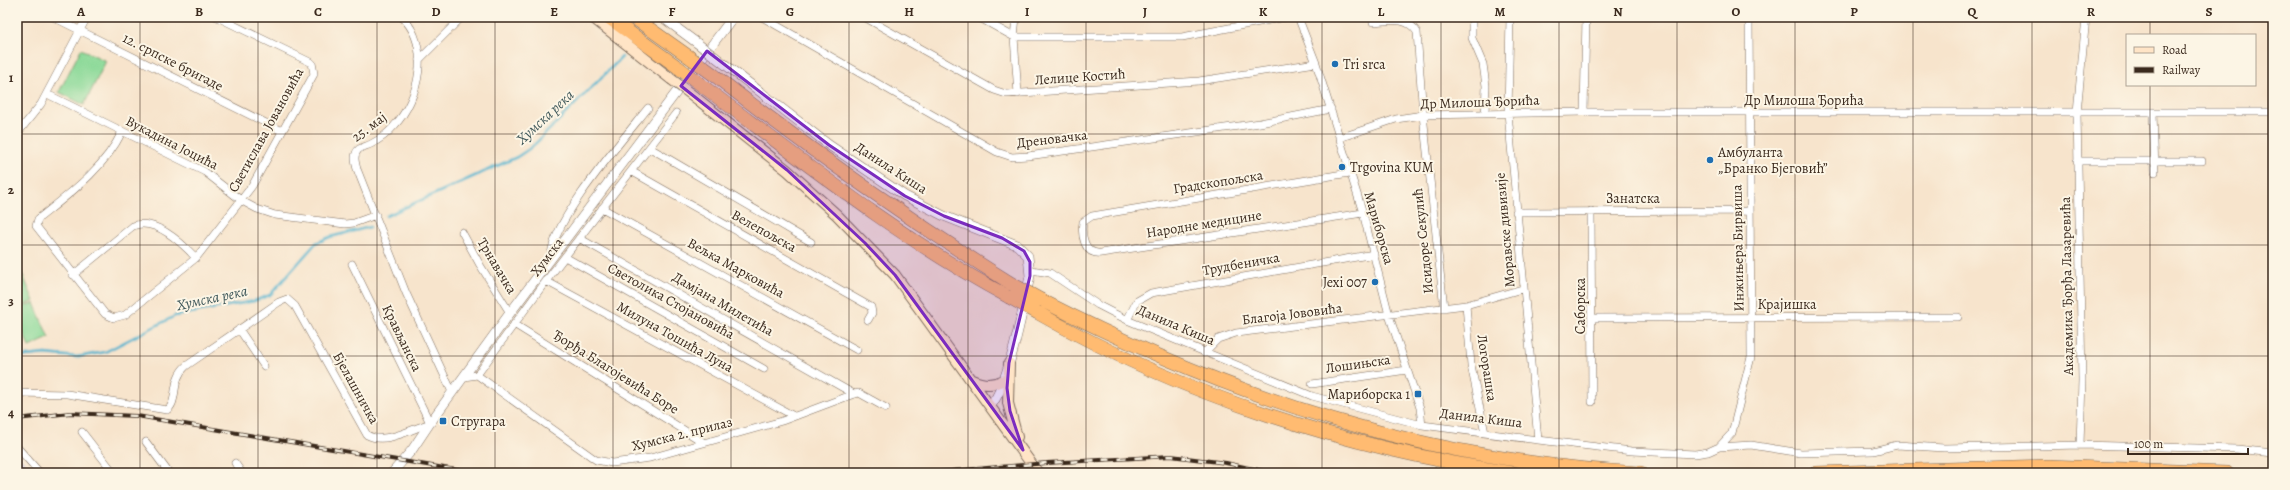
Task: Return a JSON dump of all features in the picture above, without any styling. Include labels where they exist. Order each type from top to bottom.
[{"type":"highway","points":[[608,17],[893,226],[956,267],[1081,336],[1146,367],[1214,395],[1276,417],[1393,450],[1512,473]]},
{"type":"highway","points":[[633,17],[714,75],[870,192],[920,226],[1012,284],[1114,336],[1187,369],[1255,395],[1325,418],[1396,436],[1488,455],[1564,466],[1641,473]]},
{"type":"highway","points":[[1815,473],[2049,466],[2227,473]]},
{"type":"main road","points":[[592,17],[787,170],[865,243],[895,276],[991,405],[1038,473]]},
{"type":"main road","points":[[1009,363],[1008,403],[1016,434],[1023,450]]},
{"type":"main road","points":[[972,380],[986,384],[999,383],[1004,380]]},
{"type":"street","name":"12. српске бригаде","points":[[53,17],[282,131]]},
{"type":"street","points":[[17,134],[34,115],[47,94],[87,17]]},
{"type":"street","name":"Светислава Јовановића","points":[[122,132],[94,172],[70,195],[38,219],[36,226],[105,314],[118,317],[140,305],[196,258],[242,201],[252,186],[314,74],[312,63],[217,17]]},
{"type":"street","name":"25. мај","points":[[376,215],[357,169],[356,154],[359,149],[379,139],[395,125],[410,105],[418,77],[419,60],[416,43],[402,17]]},
{"type":"street","points":[[419,60],[462,17]]},
{"type":"street","name":"Данила Киша","points":[[662,17],[698,43],[829,145],[905,196],[944,216],[1017,245],[1028,256],[1031,270],[1050,273],[1098,305],[1127,320],[1204,353],[1312,396],[1422,425],[1632,451],[1695,454],[1708,452],[1720,447],[1751,445],[1801,453],[1873,451],[1897,444],[1944,448],[2080,444],[2237,448],[2273,453]]},
{"type":"street","name":"Дреновачка","points":[[762,17],[997,152],[1012,157],[1253,124],[1331,109]]},
{"type":"street","name":"Лелице Костић","points":[[864,17],[994,90],[1006,94],[1199,81],[1316,63]]},
{"type":"street","points":[[978,17],[1014,37],[1182,37],[1286,17]]},
{"type":"street","points":[[1016,17],[1014,37],[1018,94]]},
{"type":"street","name":"Мариборска","points":[[1298,17],[1316,63],[1349,173],[1363,213],[1389,315],[1406,370],[1420,408],[1422,425]]},
{"type":"street","points":[[1472,17],[1472,38],[1483,64],[1486,86],[1484,114]]},
{"type":"street","name":"Моравске дивизије","points":[[1510,17],[1508,113],[1522,289],[1538,440]]},
{"type":"street","points":[[1584,112],[1586,17]]},
{"type":"street","name":"Инжињера Бирвиша","points":[[1720,447],[1732,433],[1751,357],[1752,317],[1749,17]]},
{"type":"street","points":[[2077,113],[2086,17]]},
{"type":"street","name":"Хумска","points":[[392,473],[412,450],[452,392],[728,19]]},
{"type":"street","name":"Исидоре Секулић","points":[[1373,22],[1403,21],[1415,28],[1418,38],[1423,115],[1444,308]]},
{"type":"street","name":"Вукадина Јоцића","points":[[47,94],[205,172],[242,201],[275,215],[334,223],[354,223],[376,215]]},
{"type":"street","name":"Хумска","points":[[551,259],[550,249],[570,212],[598,170],[648,108]]},
{"type":"street","name":"Др Милоша Ђорића","points":[[1339,138],[1396,119],[1423,115],[1584,112],[2273,112]]},
{"type":"street","name":"Хумска","points":[[477,375],[546,281],[676,113]]},
{"type":"street","name":"Академика Ђорђа Лазаревића","points":[[2077,113],[2082,380],[2080,444]]},
{"type":"street","points":[[2153,113],[2155,172]]},
{"type":"street","points":[[650,148],[811,242]]},
{"type":"street","points":[[2077,162],[2202,161]]},
{"type":"street","name":"Велепољска","points":[[631,172],[871,307],[872,312],[868,320]]},
{"type":"street","name":"Градскопољска","points":[[1092,216],[1349,173]]},
{"type":"street","name":"Вељка Марковића","points":[[602,208],[857,350]]},
{"type":"street","name":"Саборска","points":[[1591,211],[1593,318],[1592,402]]},
{"type":"street","name":"Занатска","points":[[1516,212],[1750,211]]},
{"type":"street","name":"Народне медицине","points":[[1092,216],[1083,222],[1084,238],[1088,248],[1097,253],[1363,213]]},
{"type":"street","points":[[376,215],[406,293],[452,392]]},
{"type":"street","points":[[73,275],[133,226],[141,224],[149,225],[179,239],[196,258]]},
{"type":"street","name":"Трнавачка","points":[[462,232],[480,265],[510,313]]},
{"type":"street","name":"Дамјана Милетића","points":[[579,238],[854,394]]},
{"type":"street","name":"Трудбеничка","points":[[1127,320],[1137,301],[1151,292],[1374,254]]},
{"type":"street","name":"Светолика Стојановића","points":[[565,257],[764,369]]},
{"type":"street","name":"Крављанска","points":[[352,264],[430,423]]},
{"type":"street","points":[[991,405],[997,399],[1004,380],[1031,270]]},
{"type":"street","name":"Милуна Тошића Луна","points":[[546,281],[792,415]]},
{"type":"street","name":"Благоја Јововића","points":[[1204,353],[1218,339],[1236,334],[1466,306],[1522,289]]},
{"type":"street","name":"Бјелашничка","points":[[240,329],[279,302],[287,299],[295,306],[367,435],[372,438],[386,438],[430,423]]},
{"type":"street","name":"Логорашка","points":[[1466,306],[1471,365],[1485,433]]},
{"type":"street","name":"Крајишка","points":[[1593,318],[1958,317]]},
{"type":"street","name":"Ђорђа Благојевића Боре","points":[[514,324],[703,442]]},
{"type":"street","points":[[17,393],[67,394],[164,410],[170,408],[173,403],[176,380],[181,370],[240,329],[264,366]]},
{"type":"street","name":"Лошињска","points":[[1312,384],[1406,370]]},
{"type":"street","points":[[464,377],[477,375]]},
{"type":"street","name":"Хумска 2. прилаз","points":[[477,375],[596,460],[612,463],[650,458],[782,421],[792,415],[800,414],[854,394]]},
{"type":"street","points":[[854,394],[859,393],[886,408]]},
{"type":"street","points":[[82,432],[114,473]]},
{"type":"street","points":[[146,442],[169,473]]},
{"type":"street","points":[[17,447],[40,473]]},
{"type":"street","points":[[234,463],[242,473]]},
{"type":"highlighted area","points":[[707,51],[829,145],[905,196],[944,216],[1002,238],[1024,251],[1030,262],[1030,276],[1009,363],[1007,388],[1010,411],[1023,450],[895,275],[865,243],[787,170],[681,86]]},
{"type":"shaded area","points":[[17,453],[33,473],[17,473]]},
{"type":"green space","points":[[81,49],[106,61],[84,105],[59,92]]},
{"type":"green space","points":[[17,262],[34,301],[17,308]]},
{"type":"green space","points":[[34,303],[49,338],[29,347],[17,317],[17,309]]},
{"type":"waterway","name":"Хумска река","points":[[386,216],[517,157],[532,147],[622,57]]},
{"type":"waterway","name":"Хумска река","points":[[17,357],[45,354],[77,357],[105,352],[175,316],[254,301],[270,295],[316,243],[330,237],[370,227]]},
{"type":"railway","points":[[17,419],[70,413],[137,416],[474,473]]},
{"type":"railway","points":[[927,473],[1047,463],[1171,456],[1226,463],[1272,473]]},
{"type":"place","name":"Tri srca","points":[[1335,64]]},
{"type":"place","name":"Амбуланта „Бранко Бјеговић”","points":[[1710,160]]},
{"type":"place","name":"Trgovina KUM","points":[[1342,167]]},
{"type":"place","name":"Jexi 007","points":[[1375,282]]},
{"type":"place","name":"Мариборска 1","points":[[1418,394]]},
{"type":"place","name":"Стругара","points":[[443,421]]}]
